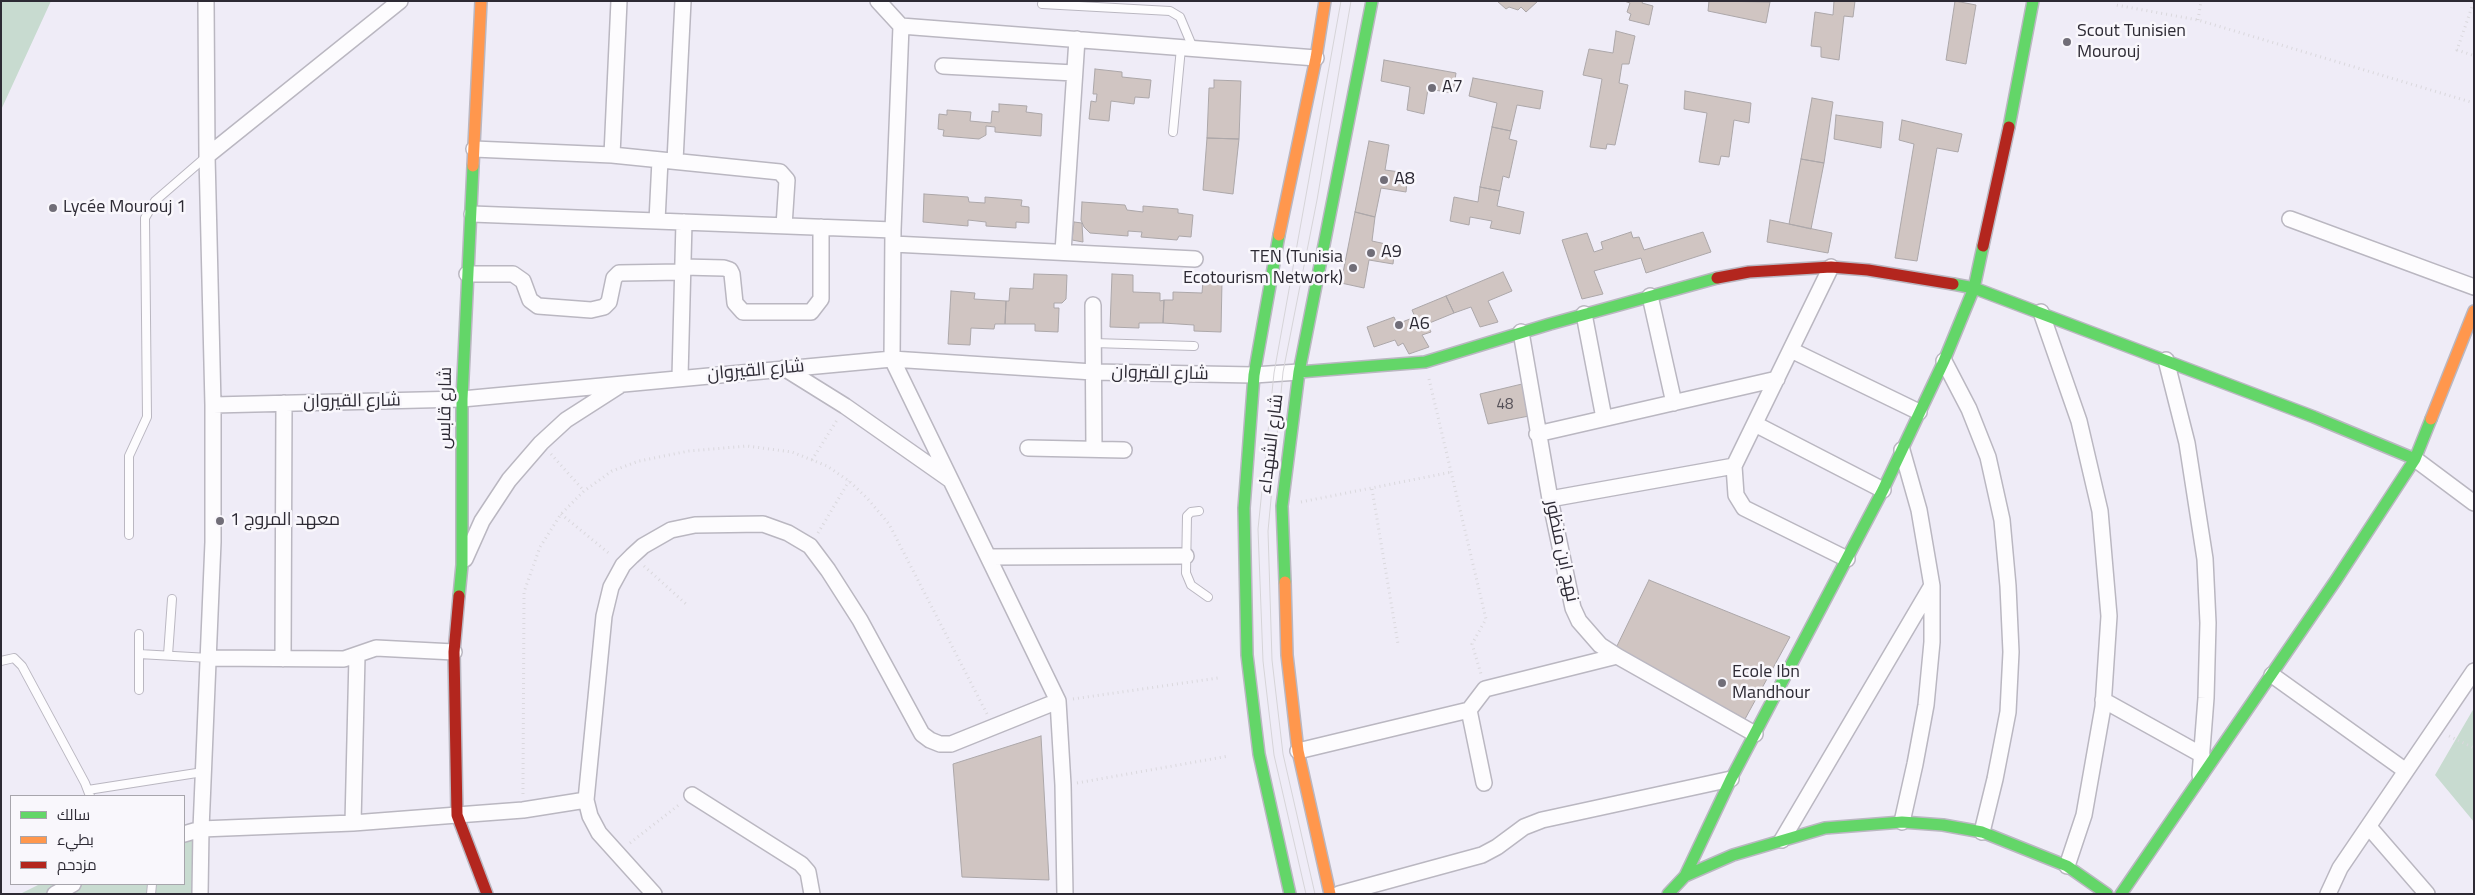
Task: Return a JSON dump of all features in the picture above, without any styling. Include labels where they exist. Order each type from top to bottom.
[{"type":"street","points":[[200,894],[203,772],[213,542],[213,405],[207,156],[206,1]]},
{"type":"street","points":[[207,156],[400,1]]},
{"type":"street","name":"شارع قابس","points":[[456,815],[454,652],[462,565],[462,399],[482,1]]},
{"type":"street","points":[[612,155],[619,1]]},
{"type":"street","points":[[657,221],[667,160],[684,1]]},
{"type":"street","points":[[878,1],[901,26],[1316,58]]},
{"type":"street","name":"شارع الشهداء","points":[[1290,894],[1259,754],[1247,655],[1244,508],[1254,375],[1296,143],[1316,58],[1325,1]]},
{"type":"street","name":"شارع الشهداء","points":[[1330,894],[1298,751],[1287,655],[1282,506],[1299,372],[1372,1]]},
{"type":"street","points":[[1670,893],[1685,876],[1731,779],[1883,490],[1944,361],[1974,288],[2008,133],[2033,1]]},
{"type":"street","points":[[901,26],[893,237],[892,359],[1058,701],[1063,785],[1065,894]]},
{"type":"street","points":[[1063,252],[1076,39]]},
{"type":"street","points":[[943,66],[1074,72]]},
{"type":"street","points":[[474,148],[612,155],[780,172],[787,180],[784,226]]},
{"type":"street","points":[[472,214],[821,227],[893,237],[1063,252],[1195,259]]},
{"type":"street","points":[[2290,220],[2474,287]]},
{"type":"street","points":[[680,377],[684,222]]},
{"type":"street","points":[[467,274],[513,274],[523,281],[530,300],[538,306],[591,310],[604,306],[612,297],[614,278],[619,273],[724,268],[730,270],[732,274],[735,304],[743,312],[811,312],[821,299],[821,227]]},
{"type":"street","points":[[1299,372],[1383,367],[1425,362],[1584,314],[1749,272],[1831,267],[1868,270],[1974,288],[2166,360],[2314,417],[2415,459],[2474,503]]},
{"type":"street","points":[[1831,267],[1734,466],[1736,495],[1744,508],[1848,559]]},
{"type":"street","points":[[1650,296],[1674,403]]},
{"type":"street","points":[[1093,305],[1094,449]]},
{"type":"street","points":[[2120,894],[2200,775],[2272,674],[2415,459],[2474,311]]},
{"type":"street","points":[[2041,312],[2079,422],[2100,511],[2109,616],[2103,700],[2084,815],[2067,866]]},
{"type":"street","points":[[1584,314],[1604,418]]},
{"type":"street","name":"نهج ابن منظور","points":[[1521,332],[1537,434],[1573,608],[1588,634],[1600,645],[1617,656],[1755,734]]},
{"type":"street","points":[[1791,350],[1919,412]]},
{"type":"street","name":"شارع القيروان","points":[[213,405],[462,399],[624,382],[892,359],[1093,372],[1254,375],[1299,372]]},
{"type":"street","points":[[2166,360],[2187,443],[2205,560],[2208,623],[2206,698],[2200,775]]},
{"type":"street","points":[[1944,361],[1969,409],[1988,457],[2002,520],[2008,586],[2011,652],[2008,712],[1982,832]]},
{"type":"street","points":[[784,368],[845,406],[951,481]]},
{"type":"street","points":[[1537,434],[1777,380]]},
{"type":"street","points":[[462,565],[482,520],[508,480],[540,443],[580,410],[624,382]]},
{"type":"street","points":[[283,659],[284,404]]},
{"type":"street","points":[[1755,424],[1883,490]]},
{"type":"street","points":[[1028,448],[1124,450]]},
{"type":"street","points":[[1902,450],[1920,510],[1932,586],[1932,642],[1926,705],[1916,764],[1902,822]]},
{"type":"street","points":[[1550,499],[1734,466]]},
{"type":"street","points":[[654,894],[599,833],[590,816],[586,800],[604,616],[611,587],[627,560],[643,546],[671,530],[696,525],[763,524],[788,533],[810,546],[860,620],[922,734],[940,744],[951,744],[1058,701]]},
{"type":"street","points":[[989,557],[1186,556]]},
{"type":"street","points":[[1782,840],[1932,586]]},
{"type":"street","points":[[209,658],[344,659],[376,648],[454,652]]},
{"type":"street","points":[[353,823],[357,656]]},
{"type":"street","points":[[1298,751],[1468,710],[1485,689],[1617,656]]},
{"type":"street","points":[[2328,894],[2340,868],[2474,671]]},
{"type":"street","points":[[2272,674],[2406,771]]},
{"type":"street","points":[[2103,700],[2202,755]]},
{"type":"street","points":[[1468,710],[1484,783]]},
{"type":"street","points":[[1340,894],[1482,855],[1497,847],[1524,827],[1542,820],[1731,779]]},
{"type":"street","points":[[692,795],[801,864],[808,872],[812,894]]},
{"type":"street","points":[[185,834],[201,829],[353,823],[523,810],[586,800]]},
{"type":"street","points":[[456,815],[487,894]]},
{"type":"street","points":[[1685,876],[1733,856],[1825,828],[1902,822],[1943,825],[1982,832],[2067,866],[2107,894]]},
{"type":"street","points":[[2369,826],[2427,894]]},
{"type":"street","points":[[54,894],[71,885]]},
{"type":"lane","points":[[1042,4],[1170,11],[1183,22],[1187,48],[1173,132]]},
{"type":"lane","points":[[129,535],[129,456],[147,417],[145,218],[155,201],[207,156]]},
{"type":"lane","points":[[1093,343],[1194,346]]},
{"type":"lane","points":[[1199,511],[1191,512],[1188,516],[1186,556],[1188,582],[1208,597]]},
{"type":"lane","points":[[168,655],[172,599]]},
{"type":"lane","points":[[139,634],[139,690]]},
{"type":"lane","points":[[139,654],[209,658]]},
{"type":"lane","points":[[1,661],[14,658],[22,666],[89,793],[203,772]]},
{"type":"path","points":[[2117,1],[2116,5],[2198,20],[2474,103]]},
{"type":"path","points":[[2198,20],[2201,1]]},
{"type":"path","points":[[2472,55],[2457,50],[2474,1]]},
{"type":"path","points":[[1425,362],[1486,619],[1472,644],[1485,689]]},
{"type":"path","points":[[812,460],[845,406]]},
{"type":"path","points":[[540,443],[584,491]]},
{"type":"path","points":[[523,810],[524,592],[540,547],[562,514],[584,491],[612,471],[639,461],[688,451],[747,446],[792,452],[827,466],[849,481],[867,498],[889,524],[994,728]]},
{"type":"path","points":[[1282,506],[1452,472]]},
{"type":"path","points":[[810,546],[849,481]]},
{"type":"path","points":[[1372,489],[1398,644]]},
{"type":"path","points":[[562,514],[686,604]]},
{"type":"path","points":[[1058,701],[1218,678]]},
{"type":"path","points":[[2434,729],[2474,748]]},
{"type":"path","points":[[1063,785],[1229,756]]},
{"type":"path","points":[[618,853],[692,795]]},
{"type":"green space","points":[[1,1],[51,1],[1,110]]},
{"type":"green space","points":[[2474,708],[2474,822],[2435,775]]},
{"type":"green space","points":[[196,834],[198,894],[20,894],[38,885],[185,885],[185,837]]},
{"type":"building","points":[[1497,1],[1538,1],[1526,12],[1521,7],[1518,10],[1509,7],[1506,9]]},
{"type":"building","points":[[1624,1],[1643,1],[1642,3],[1653,6],[1649,25],[1629,20],[1631,14],[1627,12],[1630,3]]},
{"type":"building","points":[[1709,1],[1770,2],[1766,23],[1708,11]]},
{"type":"building","points":[[1834,1],[1855,1],[1853,17],[1844,16],[1839,60],[1821,57],[1821,47],[1811,46],[1815,12],[1833,15]]},
{"type":"building","points":[[1955,1],[1976,5],[1966,64],[1946,60]]},
{"type":"building","points":[[1616,31],[1635,36],[1629,64],[1622,64],[1619,83],[1628,85],[1615,145],[1607,144],[1606,149],[1590,147],[1602,79],[1583,75],[1589,49],[1613,53]]},
{"type":"building","name":"A7","points":[[1384,60],[1456,73],[1453,93],[1428,89],[1424,114],[1407,110],[1410,87],[1381,81]]},
{"type":"building","points":[[1095,69],[1122,72],[1122,77],[1151,80],[1149,98],[1135,97],[1134,104],[1111,101],[1109,121],[1089,119],[1091,101],[1096,102],[1097,94],[1093,94]]},
{"type":"building","points":[[1473,78],[1543,91],[1540,109],[1517,105],[1511,131],[1492,127],[1497,103],[1469,96]]},
{"type":"building","points":[[1214,80],[1241,81],[1239,139],[1207,138],[1209,88],[1214,88]]},
{"type":"building","points":[[1685,91],[1751,103],[1749,123],[1734,120],[1729,157],[1721,156],[1719,165],[1699,162],[1707,113],[1684,109]]},
{"type":"building","points":[[1812,98],[1833,102],[1824,163],[1801,159]]},
{"type":"building","points":[[999,104],[1027,106],[1026,112],[1042,114],[1041,136],[995,132],[995,127],[986,126],[986,135],[979,139],[943,136],[944,130],[938,129],[939,114],[947,115],[947,110],[971,112],[970,121],[991,123],[992,111],[999,112]]},
{"type":"building","points":[[1836,115],[1883,122],[1881,148],[1834,139]]},
{"type":"building","points":[[1902,120],[1962,134],[1958,152],[1937,148],[1917,261],[1895,258],[1914,144],[1899,140]]},
{"type":"building","points":[[1492,127],[1511,131],[1509,139],[1517,141],[1509,178],[1503,176],[1500,191],[1480,187]]},
{"type":"building","points":[[1207,138],[1239,139],[1233,194],[1203,190]]},
{"type":"building","name":"A8","points":[[1369,141],[1389,145],[1385,170],[1408,173],[1406,192],[1381,188],[1375,217],[1355,212]]},
{"type":"building","points":[[1801,159],[1824,163],[1811,229],[1789,224]]},
{"type":"building","points":[[1480,187],[1500,191],[1497,206],[1524,212],[1520,234],[1490,228],[1492,221],[1470,217],[1469,225],[1450,221],[1454,197],[1478,202]]},
{"type":"building","points":[[924,194],[968,197],[969,202],[985,203],[985,197],[1022,200],[1021,206],[1029,207],[1029,223],[1016,222],[1016,228],[986,226],[986,222],[968,220],[968,226],[923,222]]},
{"type":"building","points":[[1082,202],[1125,205],[1127,210],[1143,212],[1143,206],[1178,209],[1178,213],[1193,215],[1191,237],[1179,236],[1177,240],[1141,237],[1142,232],[1128,231],[1128,236],[1090,233],[1084,227],[1081,220]]},
{"type":"building","name":"A9","points":[[1355,212],[1375,217],[1372,241],[1395,246],[1393,264],[1369,260],[1364,288],[1341,283]]},
{"type":"building","points":[[1770,220],[1832,233],[1828,253],[1767,242]]},
{"type":"building","points":[[1074,222],[1082,223],[1083,242],[1072,240]]},
{"type":"building","points":[[1631,232],[1633,238],[1639,237],[1644,250],[1703,232],[1711,252],[1646,273],[1641,258],[1594,271],[1603,294],[1582,299],[1562,240],[1587,233],[1594,252],[1603,249],[1601,242]]},
{"type":"building","points":[[1503,272],[1512,291],[1488,301],[1498,322],[1480,327],[1471,307],[1454,313],[1446,296]]},
{"type":"building","points":[[1034,274],[1067,275],[1066,299],[1062,303],[1054,303],[1054,308],[1059,308],[1058,332],[1035,331],[1035,324],[1005,324],[1006,301],[1009,301],[1010,288],[1033,289]]},
{"type":"building","points":[[1112,274],[1133,275],[1133,292],[1160,293],[1160,301],[1164,300],[1163,323],[1139,323],[1139,328],[1110,327]]},
{"type":"building","points":[[1203,281],[1222,281],[1221,332],[1194,331],[1194,325],[1163,323],[1164,300],[1173,300],[1173,292],[1202,293]]},
{"type":"building","points":[[951,291],[975,293],[974,299],[1006,301],[1005,324],[995,324],[994,329],[971,328],[970,345],[948,344]]},
{"type":"building","name":"A6","points":[[1446,296],[1454,313],[1427,324],[1431,332],[1422,335],[1429,347],[1409,354],[1403,343],[1398,346],[1395,340],[1374,347],[1367,327],[1394,317],[1397,324],[1415,317],[1412,310]]},
{"type":"building","points":[[1522,384],[1529,416],[1488,424],[1480,394]]},
{"type":"building","name":"Ecole Ibn Mandhour","points":[[1649,580],[1790,637],[1745,719],[1616,648]]},
{"type":"building","points":[[1041,736],[1049,880],[962,877],[953,764]]},
{"type":"tram line","points":[[1306,894],[1274,755],[1263,661],[1258,529],[1274,373],[1341,1]]},
{"type":"tram line","points":[[1315,894],[1283,754],[1272,660],[1268,531],[1283,372],[1317,200],[1351,1]]},
{"type":"traffic: fast","points":[[1285,582],[1282,506],[1299,372],[1372,1]]},
{"type":"traffic: fast","points":[[2009,127],[2033,1]]},
{"type":"traffic: fast","points":[[459,596],[462,565],[462,399],[473,166]]},
{"type":"traffic: fast","points":[[1279,235],[1254,375],[1244,508],[1247,655],[1259,754],[1290,894]]},
{"type":"traffic: fast","points":[[1685,876],[1731,779],[1883,490],[1944,361],[1974,288],[1983,246]]},
{"type":"traffic: fast","points":[[1299,372],[1425,362],[1550,324],[1717,278]]},
{"type":"traffic: fast","points":[[1953,284],[1974,288],[2314,417],[2415,459]]},
{"type":"traffic: fast","points":[[2121,894],[2336,580],[2415,459],[2431,419]]},
{"type":"traffic: fast","points":[[1668,894],[1685,876],[1733,855],[1825,828],[1902,822],[1943,825],[1982,832],[2067,866],[2107,894]]},
{"type":"traffic: slow","points":[[473,166],[481,1]]},
{"type":"traffic: slow","points":[[1279,235],[1316,58],[1325,1]]},
{"type":"traffic: slow","points":[[2431,419],[2474,311]]},
{"type":"traffic: slow","points":[[1285,582],[1287,655],[1298,751],[1330,894]]},
{"type":"traffic: jam","points":[[1983,246],[2009,127]]},
{"type":"traffic: jam","points":[[1717,278],[1749,272],[1831,267],[1868,270],[1953,284]]},
{"type":"traffic: jam","points":[[459,596],[454,652],[457,815],[487,894]]},
{"type":"place","name":"Scout Tunisien Mourouj","points":[[2067,42]]},
{"type":"place","name":"A7","points":[[1432,88]]},
{"type":"place","name":"A8","points":[[1384,180]]},
{"type":"place","name":"Lycée Mourouj 1","points":[[53,208]]},
{"type":"place","name":"A9","points":[[1371,253]]},
{"type":"place","name":"TEN (Tunisia Ecotourism Network)","points":[[1353,268]]},
{"type":"place","name":"A6","points":[[1399,325]]},
{"type":"place","name":"معهد المروج 1","points":[[220,521]]},
{"type":"place","name":"Ecole Ibn Mandhour","points":[[1722,683]]}]
